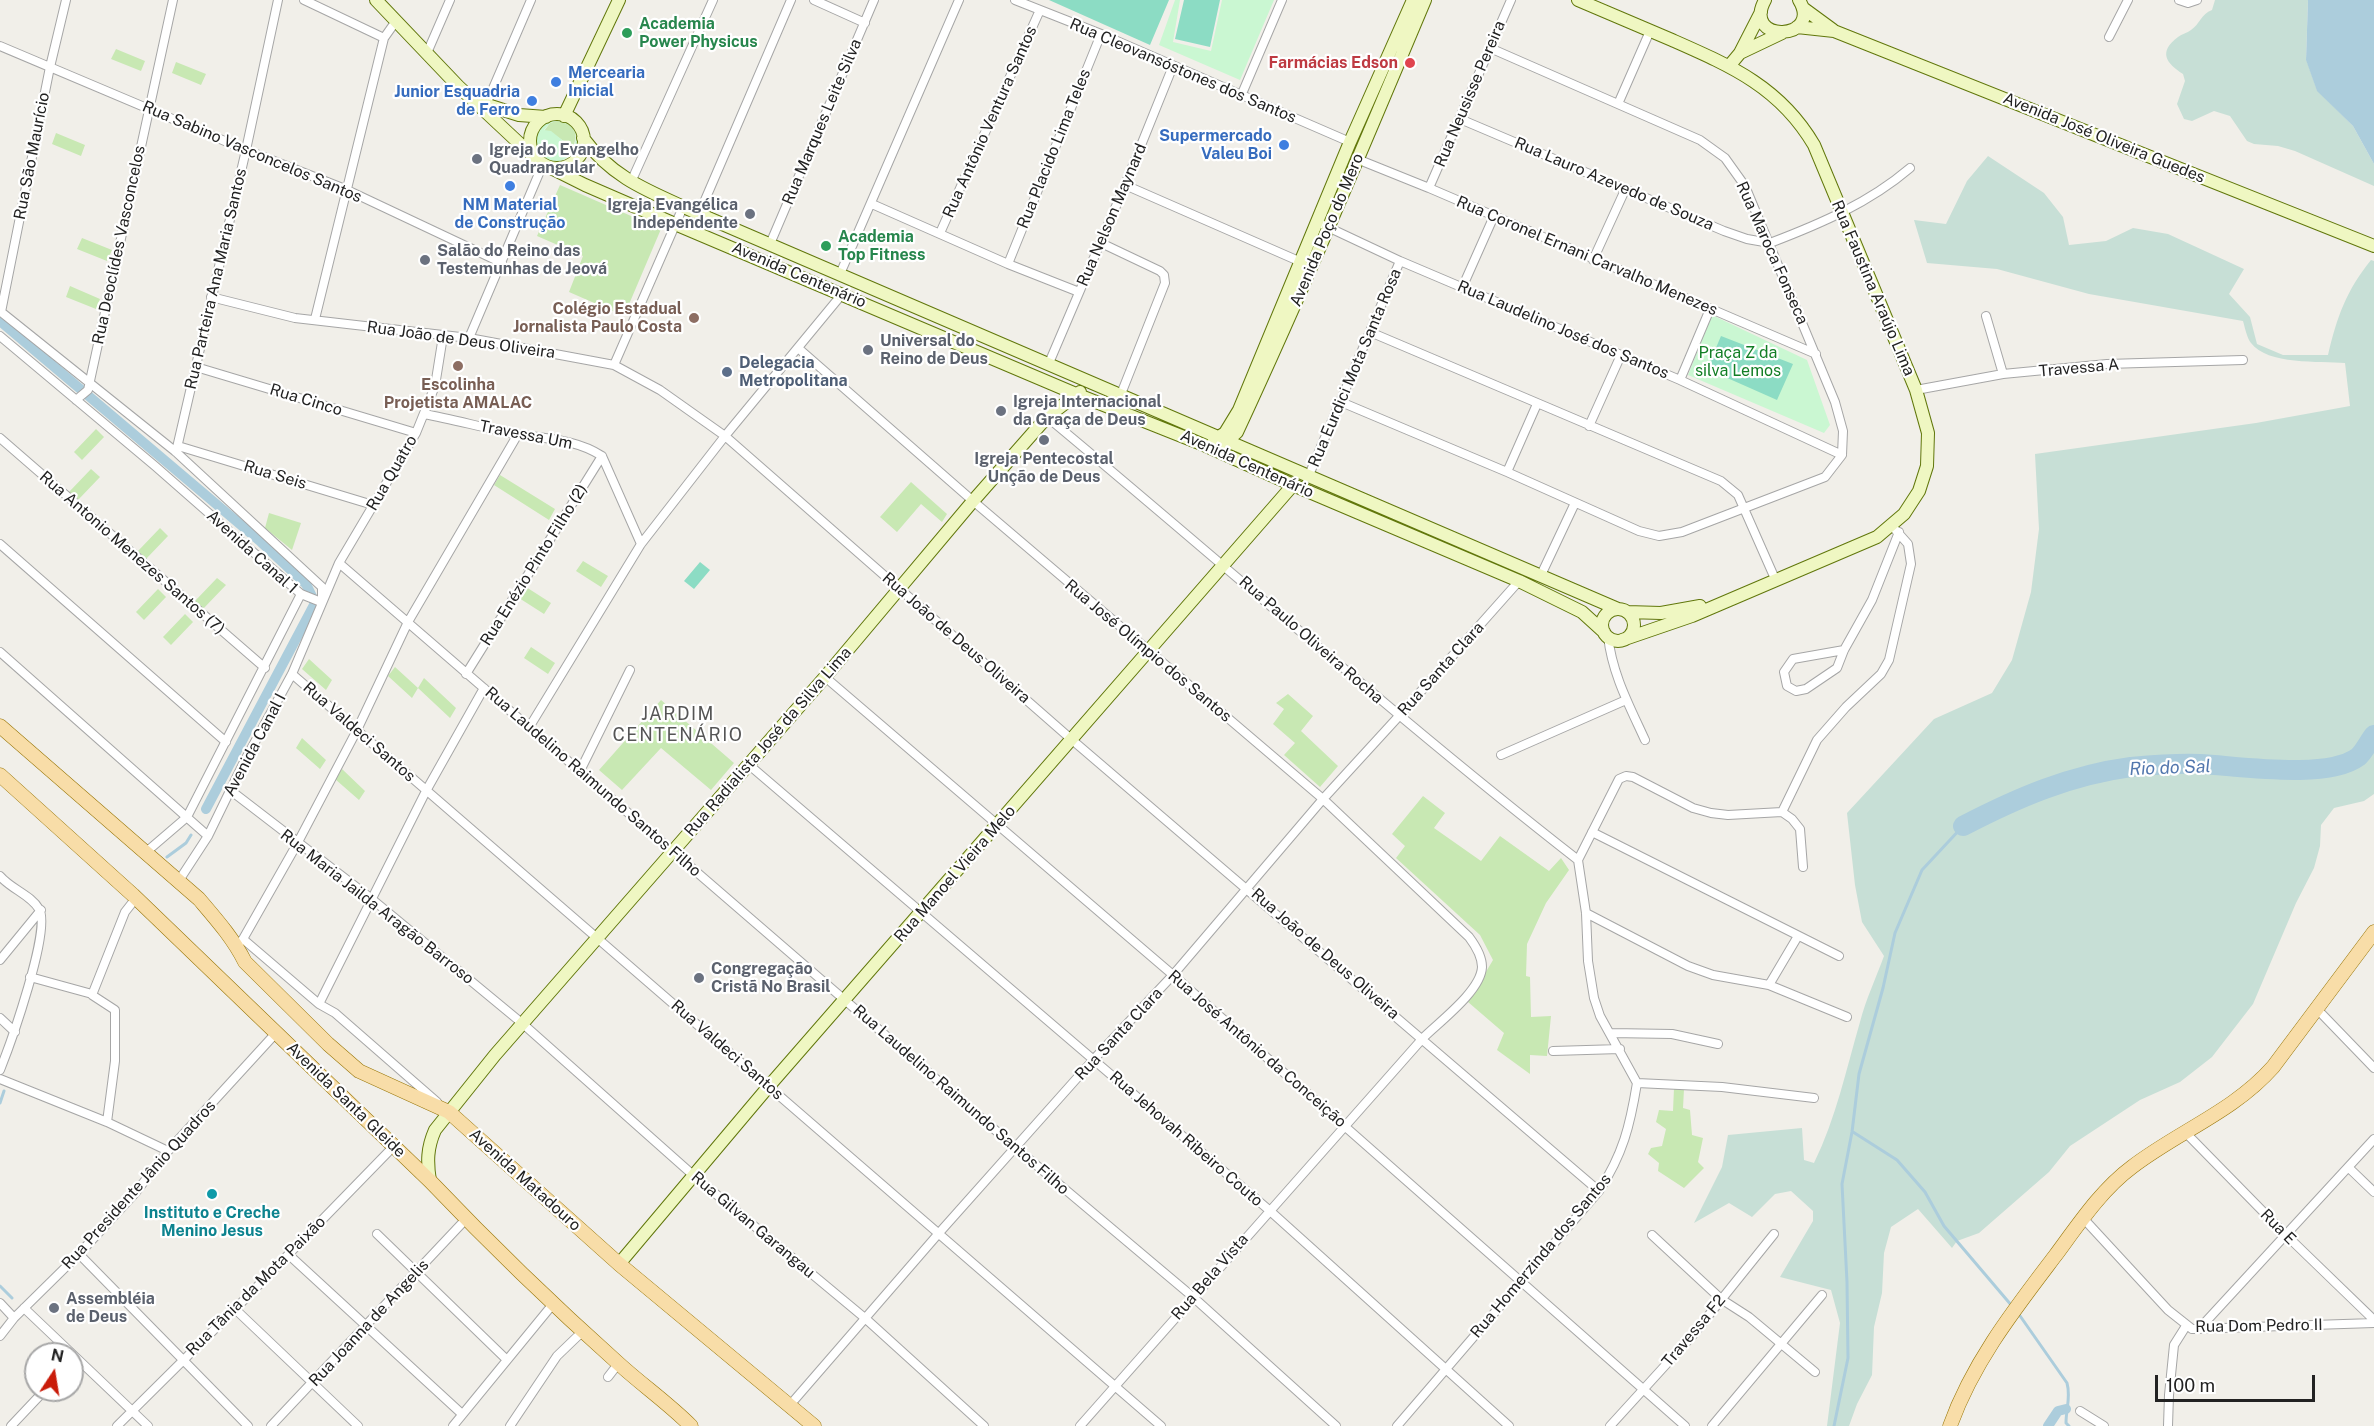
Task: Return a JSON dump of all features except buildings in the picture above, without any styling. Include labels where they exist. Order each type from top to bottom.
[{"type":"main road","name":"Avenida Santa Gleide","points":[[0,726],[199,899],[240,943],[245,962],[328,1044],[359,1071],[448,1112]]},
{"type":"main road","name":"Avenida Santa Gleide","points":[[0,775],[136,898],[430,1181],[553,1304],[682,1423]]},
{"type":"main road","points":[[1950,1426],[1980,1360],[2006,1320],[2084,1218],[2127,1171],[2226,1108],[2259,1083],[2374,932]]},
{"type":"main road","name":"Avenida Matadouro","points":[[448,1112],[619,1264],[814,1426]]},
{"type":"street","name":"Rua São Maurício","points":[[0,311],[66,0]]},
{"type":"street","name":"Rua Deoclídes Vasconcelos","points":[[84,393],[173,0]]},
{"type":"street","name":"Rua Parteira Ana Maria Santos","points":[[177,449],[278,0]]},
{"type":"street","points":[[304,0],[384,38]]},
{"type":"street","name":"Avenida Centenário","points":[[376,0],[427,53],[544,164],[675,224],[843,293],[1076,394],[1309,476],[1622,610]]},
{"type":"street","points":[[427,53],[450,0]]},
{"type":"street","points":[[531,0],[481,105],[519,115],[564,116],[577,123],[584,138],[584,146],[575,161],[568,166],[544,164]]},
{"type":"street","points":[[564,116],[619,0]]},
{"type":"street","points":[[631,182],[712,0]]},
{"type":"street","points":[[699,214],[791,0]]},
{"type":"street","points":[[814,0],[865,23]]},
{"type":"street","name":"Rua Marques Leite Silva","points":[[775,246],[874,0]]},
{"type":"street","points":[[840,274],[960,0]]},
{"type":"street","name":"Rua Cleovansóstones dos Santos","points":[[1015,0],[1101,34],[1350,142]]},
{"type":"street","points":[[1241,96],[1282,0]]},
{"type":"street","name":"Avenida Poço do Mero","points":[[1217,443],[1237,432],[1286,325],[1332,200],[1350,142],[1413,0]]},
{"type":"street","name":"Avenida Poço do Mero","points":[[1332,200],[1357,159],[1425,0]]},
{"type":"street","name":"Rua Neusisse Pereira","points":[[1430,188],[1511,0]]},
{"type":"street","name":"Rua Faustina Araújo Lima","points":[[1578,0],[1730,65],[1760,84],[1798,122],[1814,145],[1916,390],[1928,433],[1927,466],[1919,490],[1896,529],[1692,616],[1622,640]]},
{"type":"street","points":[[2109,37],[2128,0]]},
{"type":"street","points":[[2179,0],[2188,3],[2196,1]]},
{"type":"street","points":[[1740,53],[1797,27],[1803,15],[1800,2]]},
{"type":"street","name":"Avenida José Oliveira Guedes","points":[[1800,2],[1834,31]]},
{"type":"street","points":[[1763,6],[1762,19],[1770,29],[1782,33]]},
{"type":"street","points":[[1730,65],[1740,53],[1763,6]]},
{"type":"street","name":"Rua Antônio Ventura Santos","points":[[940,233],[1040,10]]},
{"type":"street","points":[[315,319],[345,189],[384,38],[396,21]]},
{"type":"street","name":"Avenida José Oliveira Guedes","points":[[1797,27],[1834,31],[2371,245]]},
{"type":"street","points":[[1618,104],[1650,31]]},
{"type":"street","name":"Rua Placido Lima Teles","points":[[1008,264],[1101,34]]},
{"type":"street","name":"Rua Sabino Vasconcelos Santos","points":[[0,46],[246,150],[345,189],[502,263]]},
{"type":"street","name":"Rua Maroca Fonseca","points":[[1490,48],[1700,140],[1725,158],[1745,186],[1816,354],[1840,418],[1843,431],[1842,455]]},
{"type":"street","name":"Rua Nelson Maynard","points":[[1048,363],[1101,243],[1173,66]]},
{"type":"street","points":[[544,164],[530,144],[531,136],[539,122],[546,117]]},
{"type":"street","name":"Rua Lauro Azevedo de Souza","points":[[1460,119],[1724,231],[1747,239],[1770,243]]},
{"type":"street","name":"Avenida Centenário","points":[[584,138],[598,158],[618,175],[631,182],[699,214],[1121,394],[1293,485],[1519,581],[1582,612],[1606,634],[1622,640]]},
{"type":"street","name":"Rua Coronel Ernani Carvalho Menezes","points":[[1357,159],[1430,188],[1816,354]]},
{"type":"street","points":[[470,338],[544,164]]},
{"type":"street","points":[[1770,243],[1841,214],[1883,190],[1910,168]]},
{"type":"street","points":[[1125,185],[1301,261]]},
{"type":"street","points":[[1593,260],[1625,190]]},
{"type":"street","points":[[872,204],[1078,292]]},
{"type":"street","points":[[614,365],[683,207]]},
{"type":"street","points":[[1462,288],[1494,216]]},
{"type":"street","name":"Avenida Poço do Mero","points":[[1217,443],[1239,410],[1301,261],[1322,224]]},
{"type":"street","name":"Rua Laudelino José dos Santos","points":[[1322,224],[1400,261],[1680,380],[1842,455]]},
{"type":"street","points":[[1101,243],[1164,275],[1165,283],[1121,394]]},
{"type":"street","points":[[772,264],[775,246]]},
{"type":"street","name":"Rua Eurdici Mota Santa Rosa","points":[[1309,476],[1400,261]]},
{"type":"street","points":[[530,726],[641,544],[725,436],[843,293]]},
{"type":"street","name":"Rua João de Deus Oliveira","points":[[211,297],[295,318],[470,338],[614,365],[660,390],[725,436],[1071,739],[1599,1191]]},
{"type":"street","points":[[1680,380],[1710,309]]},
{"type":"street","name":"Avenida Canal 1","points":[[0,311],[84,393],[301,594],[187,817],[145,853]]},
{"type":"street","points":[[1986,316],[2003,374]]},
{"type":"street","points":[[1370,332],[1721,481],[1738,495],[1776,581]]},
{"type":"street","name":"Avenida Canal 1","points":[[0,336],[84,393],[177,449],[322,587],[321,602]]},
{"type":"street","name":"Rua Quatro","points":[[321,602],[339,563],[416,433],[437,378],[442,336]]},
{"type":"street","name":"Rua José Olímpio dos Santos","points":[[798,348],[973,501],[1323,799],[1468,937],[1477,950],[1482,967]]},
{"type":"street","points":[[1589,426],[1621,355]]},
{"type":"street","name":"Travessa A","points":[[1916,390],[2003,374],[2107,364],[2243,360]]},
{"type":"street","name":"Rua Cinco","points":[[196,367],[416,433]]},
{"type":"street","name":"Rua Radialista José da Silva Lima","points":[[430,1181],[427,1158],[430,1141],[448,1112],[1047,417],[1076,394],[1098,386]]},
{"type":"street","points":[[1341,402],[1639,531],[1659,536],[1692,529],[1818,480],[1830,472],[1842,455]]},
{"type":"street","points":[[1507,472],[1537,404]]},
{"type":"street","name":"Travessa Um","points":[[424,414],[574,444],[591,449],[602,456]]},
{"type":"street","name":"Rua Paulo Oliveira Rocha","points":[[1047,417],[1224,564],[1399,716],[1578,860]]},
{"type":"street","points":[[240,943],[297,844],[357,730],[408,622],[518,434]]},
{"type":"street","name":"Rua Antonio Menezes Santos (7)","points":[[0,438],[265,668]]},
{"type":"street","name":"Rua Seis","points":[[177,449],[373,504]]},
{"type":"street","points":[[602,456],[641,544]]},
{"type":"street","name":"Rua Enézio Pinto Filho (2)","points":[[466,674],[602,456]]},
{"type":"street","name":"Rua Manoel Vieira Melo","points":[[619,1264],[769,1086],[1293,485]]},
{"type":"street","points":[[1541,575],[1575,503]]},
{"type":"street","points":[[1844,650],[1793,659],[1784,672],[1786,686],[1800,691],[1837,668],[1844,650],[1872,600],[1896,529]]},
{"type":"street","points":[[1782,812],[1817,740],[1846,707],[1881,674],[1890,660],[1911,564],[1908,544],[1896,529]]},
{"type":"street","points":[[0,544],[226,742]]},
{"type":"street","name":"Rua Laudelino Raimundo Santos Filho","points":[[339,563],[1016,1148],[1193,1297],[1336,1426]]},
{"type":"street","name":"Rua Santa Clara","points":[[790,1405],[939,1233],[1094,1059],[1173,975],[1323,799],[1519,581]]},
{"type":"street","points":[[301,594],[321,602]]},
{"type":"street","name":"Rua Faustina Araújo Lima","points":[[1622,610],[1671,612],[1730,599]]},
{"type":"street","name":"Avenida Canal I","points":[[178,882],[208,836],[292,674],[321,602]]},
{"type":"street","points":[[1622,640],[1627,638],[1633,630],[1633,620],[1622,610],[1608,613],[1603,627],[1613,664],[1645,740]]},
{"type":"street","points":[[0,652],[208,836]]},
{"type":"street","points":[[580,771],[630,670]]},
{"type":"street","name":"Rua Valdeci Santos","points":[[292,674],[1161,1426]]},
{"type":"street","name":"Rua José Antônio da Conceição","points":[[825,677],[997,827],[1173,975],[1685,1426]]},
{"type":"street","points":[[319,1004],[426,791],[484,688]]},
{"type":"street","points":[[1501,755],[1626,699]]},
{"type":"street","name":"Rua Jehovah Ribeiro Couto","points":[[748,765],[1269,1210],[1509,1426]]},
{"type":"street","points":[[1803,867],[1800,829],[1782,812],[1728,816],[1711,813],[1693,808],[1633,777],[1626,776],[1619,778],[1578,860],[1586,913],[1588,961],[1593,998],[1600,1016],[1637,1083],[1722,1087],[1814,1098]]},
{"type":"street","name":"Rua Maria Jailda Aragão Barroso","points":[[230,790],[297,844],[373,900],[523,1024]]},
{"type":"street","points":[[1592,832],[1839,956]]},
{"type":"street","points":[[0,878],[41,910]]},
{"type":"street","points":[[92,994],[124,912],[136,898]]},
{"type":"street","points":[[0,960],[41,910]]},
{"type":"street","points":[[0,1070],[15,1032],[30,976],[41,931],[41,910]]},
{"type":"street","points":[[1586,913],[1694,968],[1713,975],[1769,985],[1847,1017]]},
{"type":"street","points":[[1769,985],[1798,936]]},
{"type":"street","name":"Avenida Matadouro","points":[[240,943],[319,1004],[335,1013],[448,1112]]},
{"type":"street","name":"Rua Bela Vista","points":[[1080,1426],[1423,1038],[1470,993],[1482,967]]},
{"type":"street","points":[[30,976],[92,994],[93,998],[115,1010],[115,1061],[107,1122]]},
{"type":"street","points":[[2317,1009],[2374,1068]]},
{"type":"street","points":[[0,1018],[15,1032]]},
{"type":"street","name":"Rua Gilvan Garangau","points":[[523,1024],[693,1176],[866,1320],[984,1426]]},
{"type":"street","name":"Rua Presidente Jânio Quadros","points":[[0,1336],[136,1192],[168,1151],[276,1033]]},
{"type":"street","points":[[1611,1033],[1672,1034],[1718,1044]]},
{"type":"street","points":[[1553,1051],[1620,1049]]},
{"type":"street","points":[[0,1079],[107,1122],[168,1151]]},
{"type":"street","name":"Rua Homerzinda dos Santos","points":[[1396,1426],[1599,1191],[1621,1154],[1637,1083]]},
{"type":"street","name":"Rua E","points":[[2185,1132],[2374,1322]]},
{"type":"street","points":[[2199,1329],[2374,1139]]},
{"type":"street","name":"Rua Tânia da Mota Paixão","points":[[117,1426],[289,1255],[394,1146]]},
{"type":"street","points":[[2349,1167],[2374,1192]]},
{"type":"street","name":"Rua Dom Pedro II","points":[[2084,1218],[2174,1316],[2186,1326],[2199,1329],[2374,1322]]},
{"type":"street","name":"Rua Joanna de Angelis","points":[[271,1426],[466,1219]]},
{"type":"street","points":[[377,1234],[506,1359]]},
{"type":"street","name":"Travessa F2","points":[[1610,1426],[1675,1356],[1774,1234]]},
{"type":"street","points":[[1652,1235],[1721,1299],[1749,1317],[1815,1372]]},
{"type":"street","points":[[79,1254],[248,1426]]},
{"type":"street","points":[[289,1255],[462,1414]]},
{"type":"street","points":[[1712,1426],[1822,1295]]},
{"type":"street","points":[[0,1303],[15,1318]]},
{"type":"street","points":[[453,1426],[553,1304]]},
{"type":"street","points":[[24,1308],[57,1342]]},
{"type":"street","points":[[235,1309],[358,1426]]},
{"type":"street","points":[[2168,1426],[2169,1388],[2174,1345],[2186,1326]]},
{"type":"street","points":[[510,1426],[557,1356],[583,1331]]},
{"type":"street","points":[[608,1377],[618,1364]]},
{"type":"street","points":[[84,1368],[133,1410],[147,1426]]},
{"type":"street","points":[[11,1426],[34,1402]]},
{"type":"street","points":[[2080,1411],[2104,1426]]},
{"type":"green space","points":[[1049,0],[1169,0],[1150,45]]},
{"type":"green space","points":[[1175,0],[1180,0],[1173,42],[1211,51],[1222,0],[1274,0],[1240,80],[1159,45]]},
{"type":"green space","points":[[1184,0],[1220,0],[1210,47],[1175,39]]},
{"type":"green space","points":[[2215,0],[2308,0],[2306,59],[2317,90],[2353,126],[2374,164],[2374,186],[2295,151],[2247,141],[2230,116],[2214,111],[2192,121],[2184,119],[2177,104],[2185,81],[2183,74],[2172,66],[2166,52],[2172,42],[2194,28],[2205,14],[2212,10]]},
{"type":"green space","points":[[116,49],[145,61],[141,71],[111,59]]},
{"type":"green space","points":[[176,62],[206,74],[201,85],[172,73]]},
{"type":"green space","points":[[559,118],[573,124],[579,133],[578,143],[573,153],[564,160],[554,162],[544,158],[537,146],[536,135],[540,126]],"holes":[[[565,121],[572,126],[576,137],[574,146],[571,147],[551,131],[544,130],[550,123]]]},
{"type":"green space","points":[[560,120],[572,126],[574,130],[573,147],[556,136],[555,141],[550,142],[553,138],[549,133],[541,135],[550,123]]},
{"type":"green space","points":[[56,133],[85,145],[81,156],[52,144]]},
{"type":"green space","points":[[1988,156],[2044,193],[2063,217],[2069,245],[2106,241],[2133,228],[2168,234],[2244,269],[2229,294],[2250,317],[2257,344],[2283,355],[2328,355],[2339,316],[2349,294],[2362,271],[2371,260],[2374,261],[2374,794],[2364,801],[2334,808],[2321,825],[2320,846],[2314,868],[2296,903],[2253,1004],[2212,1057],[2180,1082],[2140,1100],[2070,1146],[2049,1172],[1979,1233],[1957,1241],[1952,1248],[1918,1209],[1891,1227],[1884,1253],[1882,1293],[1874,1327],[1872,1375],[1849,1426],[1827,1426],[1840,1323],[1831,1290],[1780,1277],[1813,1221],[1813,1211],[1791,1191],[1775,1194],[1752,1217],[1729,1203],[1694,1223],[1722,1167],[1728,1135],[1802,1128],[1804,1160],[1814,1163],[1822,1146],[1840,1094],[1862,1013],[1884,956],[1862,922],[1855,885],[1847,813],[1934,719],[1992,693],[2012,660],[2031,592],[2039,529],[2035,454],[2256,423],[2350,406],[2345,363],[2295,360],[2269,355],[2251,343],[2243,321],[2089,294],[1997,269],[1927,263],[1914,220],[1946,224],[1967,181]]},
{"type":"green space","points":[[560,185],[661,229],[624,316],[569,292],[583,256],[537,236]]},
{"type":"green space","points":[[82,238],[112,250],[107,261],[77,249]]},
{"type":"green space","points":[[70,286],[100,299],[96,309],[66,297]]},
{"type":"green space","name":"Praça Z da silva Lemos","points":[[1712,315],[1807,360],[1830,425],[1824,433],[1688,375]]},
{"type":"green space","points":[[1721,336],[1793,364],[1777,400],[1707,369]]},
{"type":"green space","points":[[96,429],[104,437],[82,460],[74,452]]},
{"type":"green space","points":[[91,469],[100,477],[78,500],[69,492]]},
{"type":"green space","points":[[500,475],[555,509],[549,520],[494,485]]},
{"type":"green space","points":[[911,482],[947,514],[942,522],[921,504],[897,532],[880,517]]},
{"type":"green space","points":[[269,513],[301,523],[292,550],[265,528]]},
{"type":"green space","points":[[160,528],[168,536],[146,559],[138,551]]},
{"type":"green space","points":[[583,561],[608,576],[601,587],[576,571]]},
{"type":"green space","points":[[700,562],[710,570],[694,589],[684,581]]},
{"type":"green space","points":[[217,578],[226,585],[203,609],[195,601]]},
{"type":"green space","points":[[526,587],[551,603],[544,614],[519,598]]},
{"type":"green space","points":[[158,589],[166,597],[144,620],[136,612]]},
{"type":"green space","points":[[185,614],[193,622],[171,645],[163,637]]},
{"type":"green space","points":[[531,647],[555,663],[548,674],[524,658]]},
{"type":"green space","points":[[309,659],[332,680],[326,690],[302,669]]},
{"type":"green space","points":[[395,667],[418,688],[412,698],[388,676]]},
{"type":"green space","points":[[424,678],[456,708],[450,718],[418,688]]},
{"type":"green space","points":[[1288,694],[1313,716],[1301,731],[1338,766],[1320,787],[1284,755],[1295,743],[1273,724],[1284,709],[1276,703]]},
{"type":"green space","points":[[661,700],[734,763],[711,790],[661,748],[622,790],[599,770]]},
{"type":"green space","points":[[302,738],[326,760],[320,769],[296,748]]},
{"type":"green space","points":[[342,769],[365,791],[359,800],[335,779]]},
{"type":"green space","points":[[1423,796],[1445,813],[1434,828],[1481,861],[1500,836],[1549,871],[1561,858],[1569,870],[1546,903],[1527,944],[1526,976],[1530,977],[1531,1017],[1551,1016],[1547,1056],[1530,1055],[1530,1074],[1497,1050],[1504,1033],[1468,1002],[1493,960],[1480,935],[1396,858],[1405,846],[1392,834]]},
{"type":"green space","points":[[1674,1088],[1684,1089],[1683,1108],[1690,1110],[1692,1135],[1703,1138],[1698,1162],[1704,1168],[1684,1188],[1658,1171],[1659,1163],[1648,1154],[1651,1148],[1662,1146],[1666,1129],[1656,1122],[1659,1110],[1673,1111]]},
{"type":"water","points":[[2308,0],[2374,0],[2374,164],[2353,126],[2317,91],[2306,60]]},
{"type":"waterway","points":[[0,321],[261,542],[306,584],[315,603],[206,809]]},
{"type":"waterway","name":"Rio do Sal","points":[[1963,826],[2044,789],[2108,771],[2131,767],[2183,764],[2282,770],[2326,768],[2344,764],[2358,757],[2374,735]]},
{"type":"waterway","points":[[1834,1426],[1848,1358],[1842,1184],[1852,1132],[1859,1074],[1883,988],[1895,933],[1922,870],[1963,826]]},
{"type":"waterway","points":[[167,857],[186,843],[191,835]]},
{"type":"waterway","points":[[0,1103],[4,1091]]},
{"type":"waterway","points":[[1853,1132],[1897,1160],[1925,1192],[1944,1226],[2012,1306]]},
{"type":"waterway","points":[[0,1286],[12,1298]]},
{"type":"waterway","points":[[2018,1313],[2067,1383],[2066,1423],[2069,1426]]},
{"type":"waterway","points":[[2048,1426],[2058,1411],[2066,1409]]},
{"type":"place","name":"Academia Power Physicus","points":[[627,33]]},
{"type":"place","name":"Farmácias Edson","points":[[1410,63]]},
{"type":"place","name":"Mercearia Inicial","points":[[556,82]]},
{"type":"place","name":"Junior Esquadria de Ferro","points":[[532,101]]},
{"type":"place","name":"Supermercado Valeu Boi","points":[[1284,145]]},
{"type":"place","name":"Igreja do Evangelho Quadrangular","points":[[477,159]]},
{"type":"place","name":"NM Material de Construção","points":[[510,186]]},
{"type":"place","name":"Igreja Evangélica Independente","points":[[750,214]]},
{"type":"place","name":"Academia Top Fitness","points":[[826,246]]},
{"type":"place","name":"Salão do Reino das Testemunhas de Jeová","points":[[425,260]]},
{"type":"place","name":"Colégio Estadual Jornalista Paulo Costa","points":[[694,318]]},
{"type":"place","name":"Universal do Reino de Deus","points":[[868,350]]},
{"type":"place","name":"Escolinha Projetista AMALAC","points":[[458,366]]},
{"type":"place","name":"Delegacia Metropolitana","points":[[727,372]]},
{"type":"place","name":"Igreja Internacional da Graça de Deus","points":[[1001,411]]},
{"type":"place","name":"Igreja Pentecostal Unção de Deus","points":[[1044,440]]},
{"type":"place","name":"Congregação Cristã No Brasil","points":[[699,978]]},
{"type":"place","name":"Instituto e Creche Menino Jesus","points":[[212,1194]]},
{"type":"place","name":"Assembléia de Deus","points":[[54,1308]]},
{"type":"district","name":"JARDIM CENTENÁRIO","points":[[678,724]]}]
